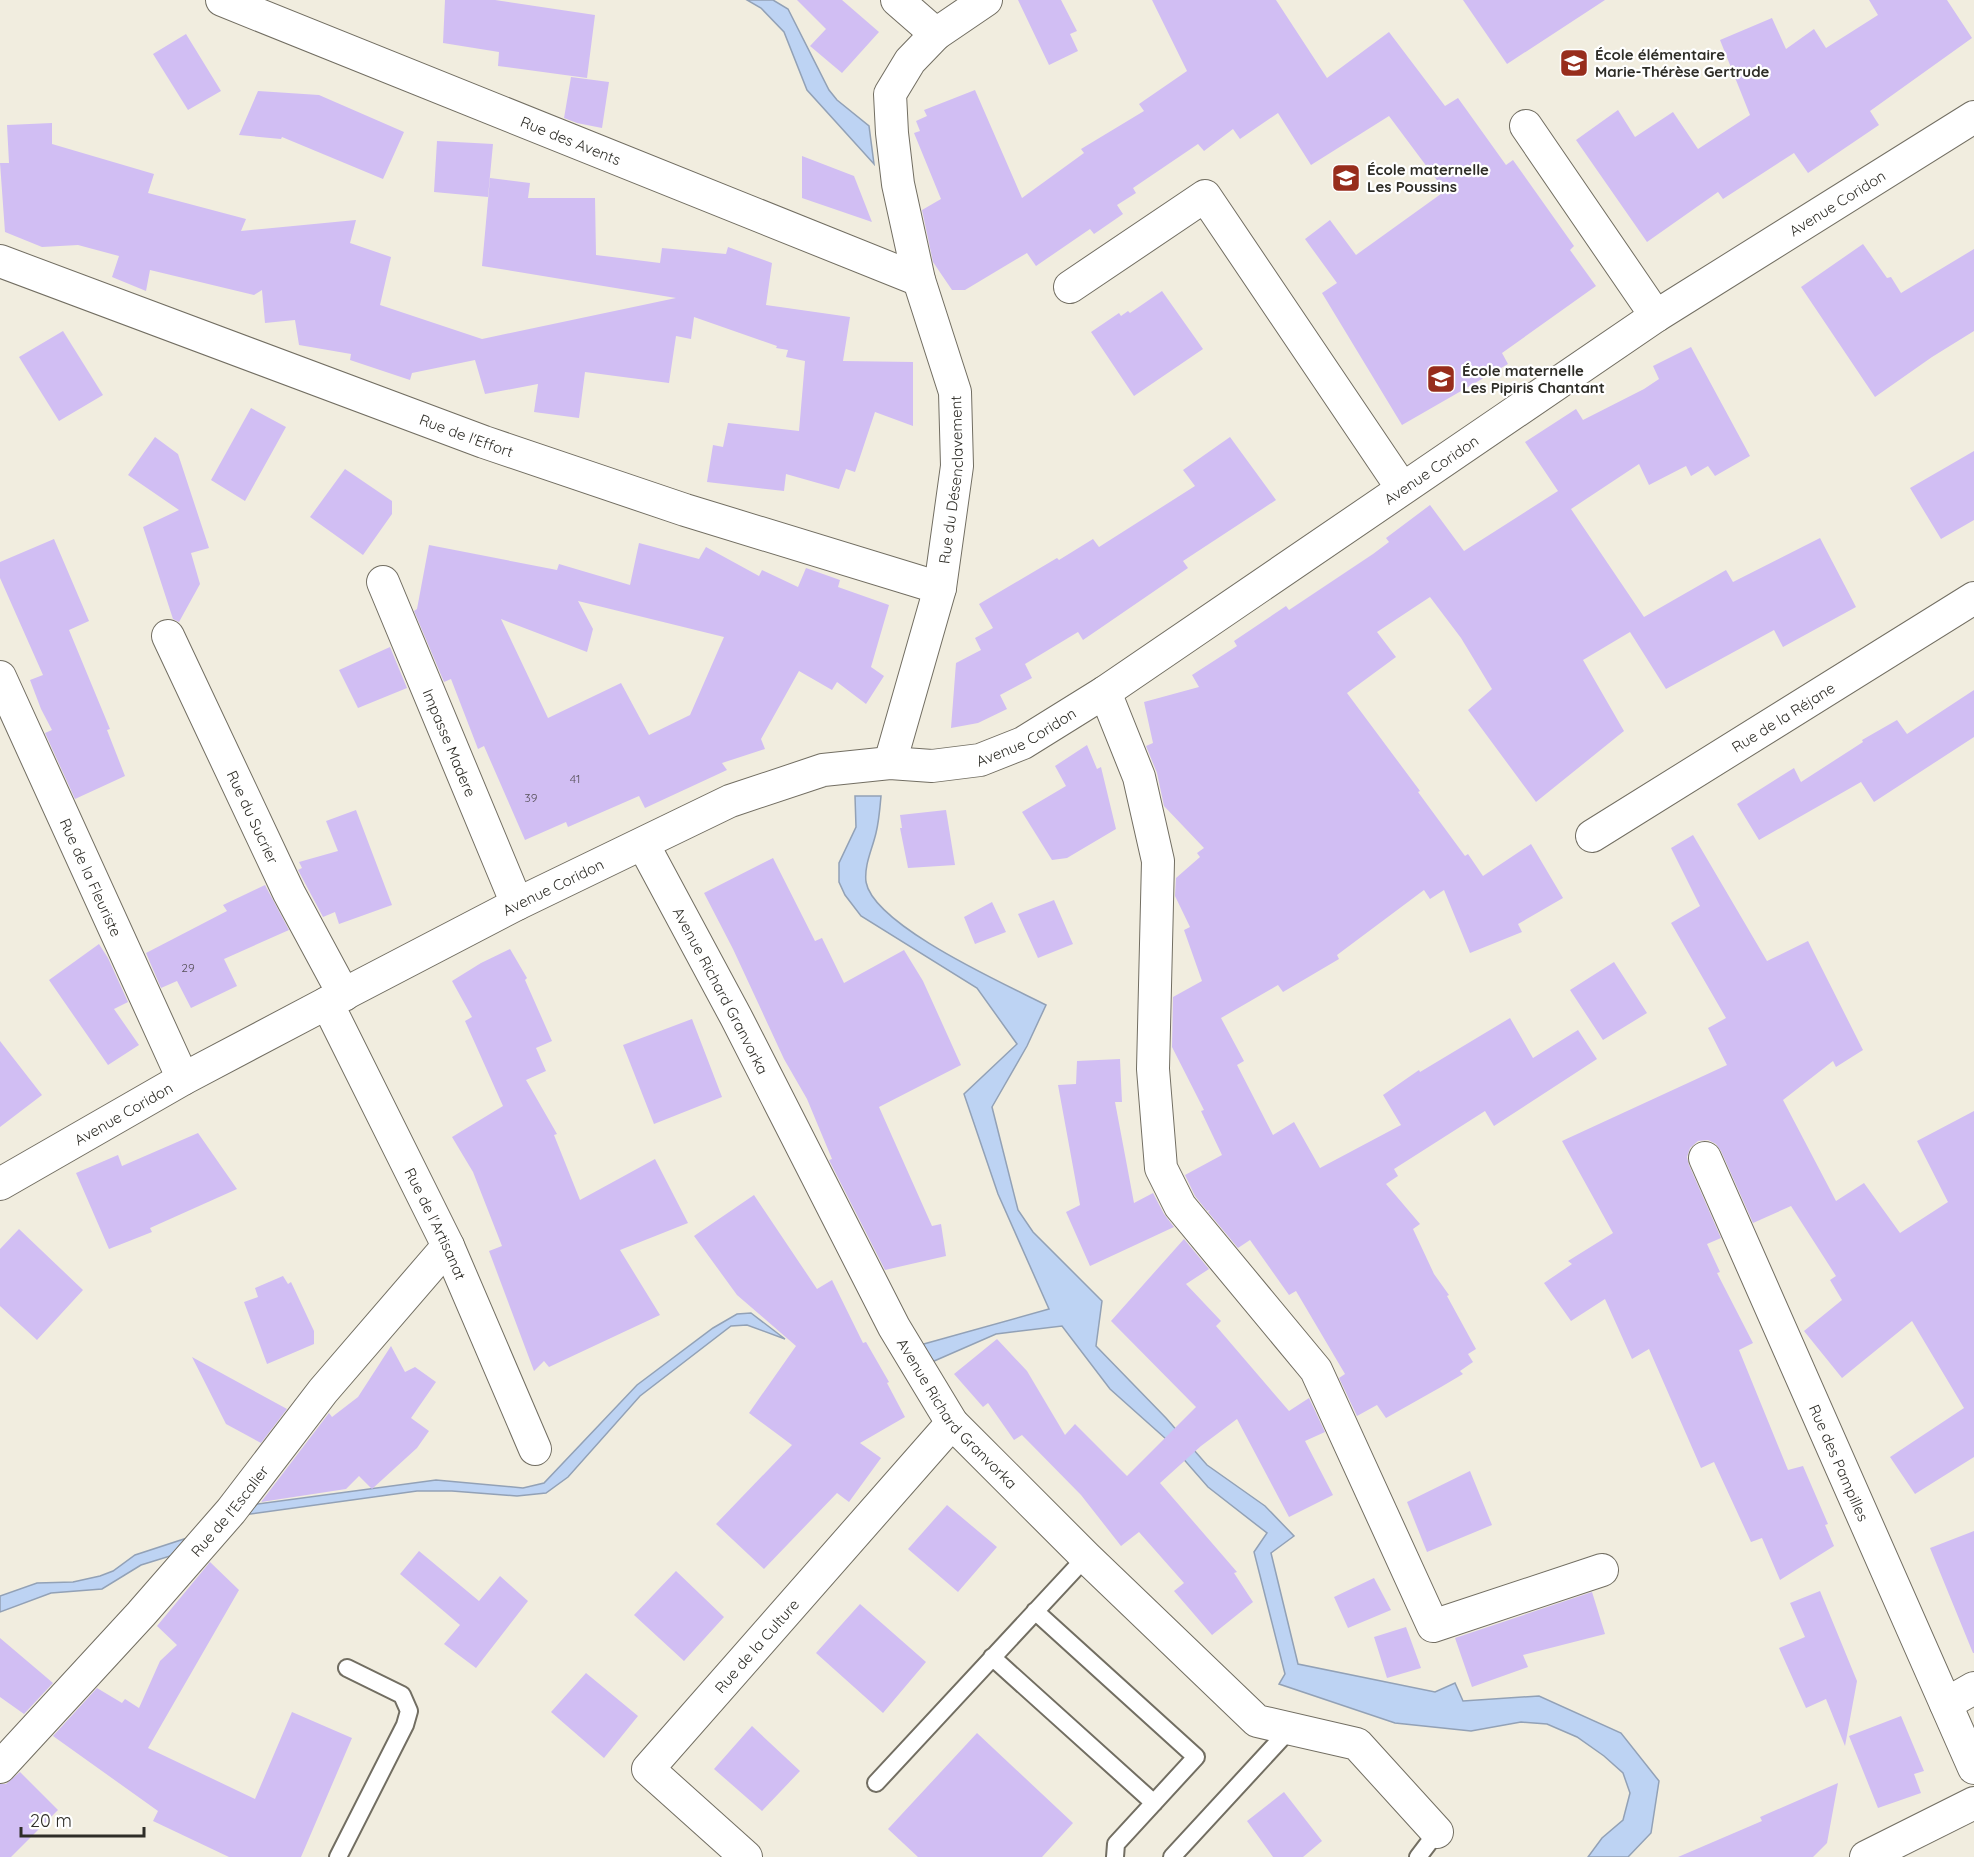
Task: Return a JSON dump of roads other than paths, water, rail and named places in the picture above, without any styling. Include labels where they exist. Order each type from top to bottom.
[{"type":"street","name":"Rue des Avents","points":[[222,0],[919,280]]},
{"type":"street","points":[[897,0],[936,34]]},
{"type":"street","name":"Rue du Désenclavement","points":[[890,763],[940,588],[957,466],[955,392],[919,280],[898,184],[890,94],[910,61],[936,34],[986,0]]},
{"type":"street","name":"Avenue Coridon","points":[[0,1184],[183,1079],[335,999],[517,904],[730,801],[823,770],[890,763],[932,766],[980,760],[1023,742],[1105,692],[1656,316],[1974,117]]},
{"type":"street","points":[[1527,126],[1656,316]]},
{"type":"street","points":[[1070,287],[1205,196],[1402,488]]},
{"type":"street","name":"Rue de l'Effort","points":[[0,261],[484,442],[685,510],[940,588]]},
{"type":"street","name":"Impasse Madere","points":[[382,582],[517,904]]},
{"type":"street","name":"Rue de la Réjane","points":[[1592,836],[1974,598]]},
{"type":"street","name":"Rue du Sucrier","points":[[168,636],[289,893],[335,999]]},
{"type":"street","name":"Rue de la Fleuriste","points":[[0,678],[183,1079]]},
{"type":"street","points":[[1105,692],[1139,777],[1158,861],[1153,1069],[1161,1168],[1180,1206],[1316,1370],[1433,1626],[1602,1570]]},
{"type":"street","name":"Avenue Richard Granvorka","points":[[643,844],[741,1027],[894,1327],[952,1423],[1086,1557],[1257,1721],[1356,1744],[1437,1832]]},
{"type":"street","name":"Rue de l'Artisanat","points":[[335,999],[448,1246],[535,1449]]},
{"type":"street","name":"Rue des Pampilles","points":[[1705,1158],[1974,1768]]},
{"type":"street","name":"Rue de l'Escalier","points":[[0,1767],[141,1614],[231,1511],[323,1391],[448,1246]]},
{"type":"street","name":"Rue de la Culture","points":[[746,1857],[648,1769],[952,1423]]},
{"type":"street","points":[[1946,1704],[1974,1688]]},
{"type":"street","points":[[1866,1857],[1974,1803]]},
{"type":"lane","points":[[876,1783],[1086,1557]]},
{"type":"lane","points":[[1035,1611],[1196,1757],[1116,1844],[1115,1857]]},
{"type":"lane","points":[[992,1657],[1154,1803]]},
{"type":"lane","points":[[338,1857],[405,1725],[410,1710],[402,1695],[347,1668]]},
{"type":"lane","points":[[1172,1857],[1291,1728]]},
{"type":"lane","points":[[1418,1857],[1437,1832]]},
{"type":"water","points":[[747,0],[773,0],[788,9],[829,90],[837,100],[869,126],[874,164],[807,90],[784,32],[761,8]]},
{"type":"water","points":[[855,796],[881,796],[877,828],[866,876],[866,882],[874,899],[892,917],[916,935],[974,969],[1046,1005],[1027,1046],[992,1107],[1018,1210],[1033,1232],[1102,1301],[1096,1346],[1166,1418],[1207,1465],[1265,1506],[1294,1536],[1271,1553],[1298,1664],[1435,1692],[1455,1683],[1463,1701],[1539,1696],[1621,1733],[1659,1781],[1651,1833],[1628,1857],[1588,1857],[1602,1838],[1623,1820],[1630,1793],[1623,1773],[1577,1737],[1547,1724],[1521,1722],[1471,1731],[1395,1723],[1279,1684],[1285,1674],[1254,1552],[1267,1533],[1208,1487],[1166,1439],[1110,1389],[1062,1326],[996,1334],[925,1365],[913,1347],[1049,1309],[998,1194],[964,1094],[1017,1044],[977,988],[861,916],[845,895],[839,882],[839,863],[856,827]]},
{"type":"water","points":[[751,1313],[785,1339],[747,1325],[731,1326],[640,1396],[568,1477],[546,1493],[517,1496],[417,1491],[243,1515],[250,1505],[436,1480],[523,1488],[544,1483],[637,1385],[713,1328],[737,1314]]},
{"type":"water","points":[[184,1539],[180,1553],[141,1565],[102,1589],[51,1593],[0,1612],[0,1596],[37,1583],[73,1582],[100,1576],[113,1571],[135,1555]]},
{"type":"place","name":"École élémentaire Marie-Thérèse Gertrude","points":[[1574,63]]},
{"type":"place","name":"École maternelle Les Poussins","points":[[1346,178]]},
{"type":"place","name":"École maternelle Les Pipiris Chantant","points":[[1441,379]]}]
